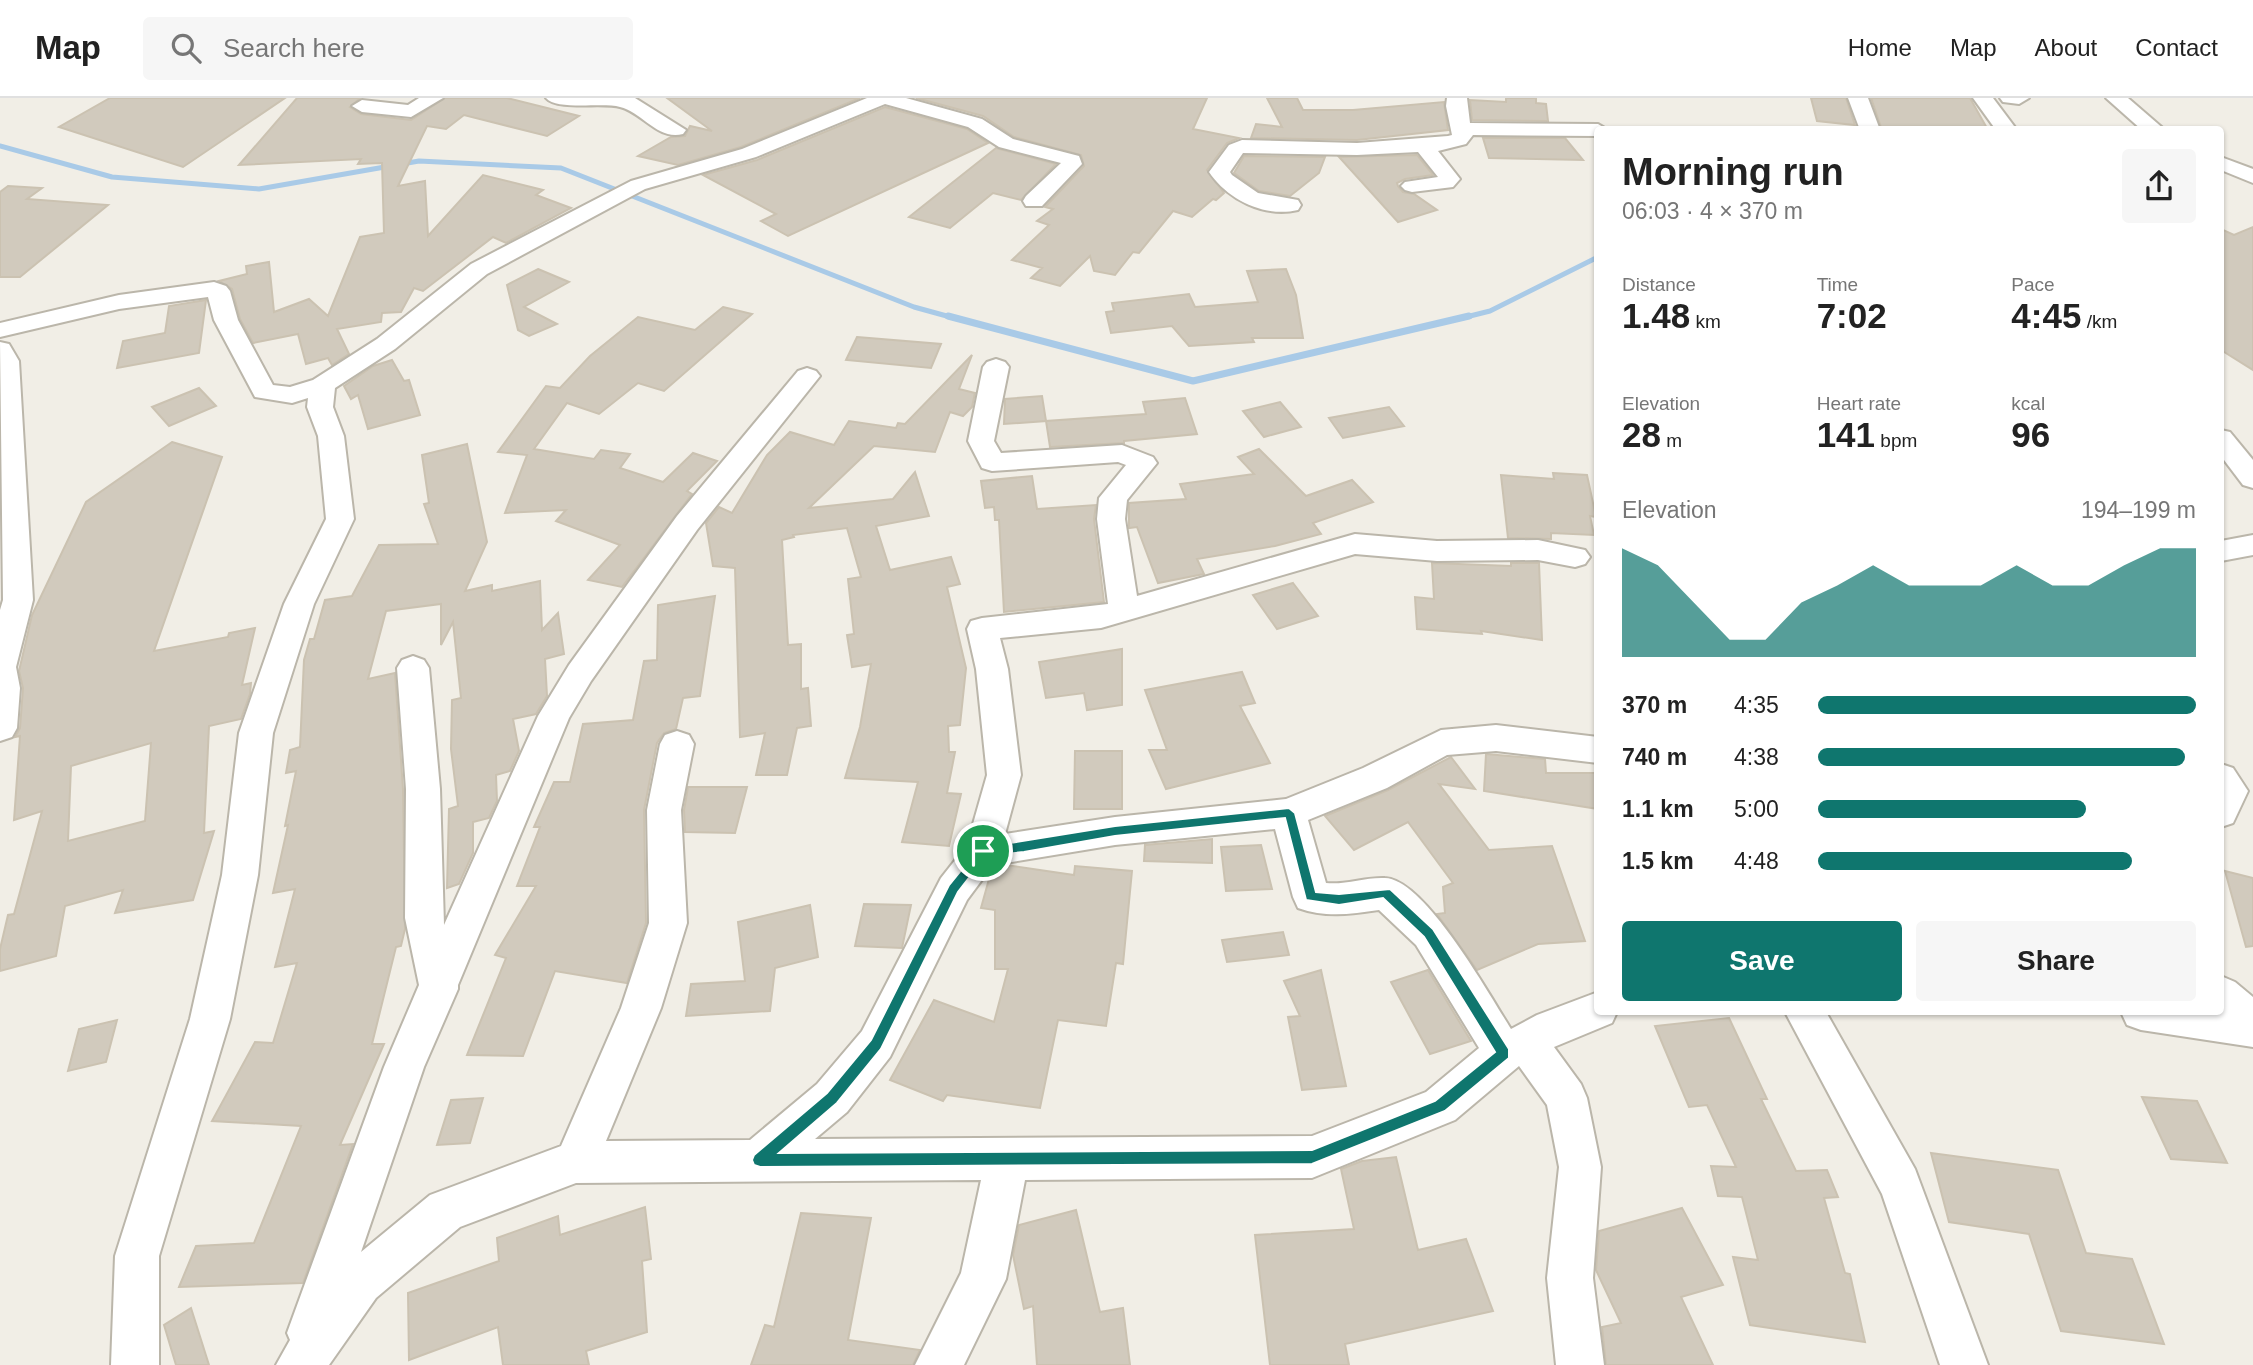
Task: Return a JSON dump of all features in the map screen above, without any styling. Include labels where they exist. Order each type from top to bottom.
[{"type":"street","points":[[362,106],[411,111],[433,98]]},
{"type":"street","points":[[555,98],[628,100],[662,124],[676,130]]},
{"type":"street","points":[[0,330],[119,302],[214,289],[218,291],[226,320],[264,392],[292,395],[322,385],[386,344],[479,269],[638,185],[749,153],[884,98],[975,123],[1006,144],[1072,160],[1072,164],[1034,201]]},
{"type":"street","points":[[1290,205],[1275,207],[1240,191],[1219,172],[1236,149],[1242,146],[1357,149],[1457,141],[1463,136],[1457,98]]},
{"type":"street","points":[[1858,98],[1868,126]]},
{"type":"street","points":[[1983,98],[2004,126]]},
{"type":"street","points":[[2010,98],[2019,98]]},
{"type":"street","points":[[2116,98],[2150,126]]},
{"type":"street","points":[[1554,109],[1559,130]]},
{"type":"street","points":[[1462,129],[1594,130]]},
{"type":"street","points":[[1412,186],[1446,183],[1450,179],[1429,156],[1426,149],[1433,145]]},
{"type":"street","points":[[2224,164],[2253,177]]},
{"type":"street","points":[[0,349],[6,361],[9,601],[0,667],[4,688],[0,728]]},
{"type":"street","points":[[996,367],[981,441],[992,462],[1122,453],[1143,463],[1114,498],[1111,520],[1124,610]]},
{"type":"street","points":[[299,1365],[404,1067],[439,989],[493,851],[554,716],[580,673],[687,523],[807,376]]},
{"type":"street","points":[[135,1365],[137,1256],[210,1019],[240,875],[256,733],[299,604],[340,519],[331,436],[320,407],[322,385]]},
{"type":"street","points":[[2224,442],[2253,479]]},
{"type":"street","points":[[760,1160],[832,1098],[876,1044],[954,889],[983,851],[1004,775],[992,669],[982,629],[1101,618],[1355,544],[1437,551],[1538,550],[1575,557]]},
{"type":"street","points":[[2224,550],[2253,545]]},
{"type":"street","points":[[413,668],[423,789],[424,918],[439,989]]},
{"type":"street","points":[[983,851],[1024,847],[1115,831],[1289,813],[1375,778],[1441,743],[1496,738],[1594,750]]},
{"type":"street","points":[[576,1162],[641,1008],[668,923],[664,810],[677,744]]},
{"type":"street","points":[[2224,782],[2231,791],[2224,806]]},
{"type":"street","points":[[1289,813],[1311,897],[1339,900],[1385,893],[1429,933],[1515,1047],[1566,1098],[1580,1167],[1570,1278],[1580,1365]]},
{"type":"street","points":[[2224,997],[2253,1021]]},
{"type":"street","points":[[299,1365],[360,1282],[446,1211],[576,1162],[1312,1157],[1440,1106],[1515,1047],[1594,1012]]},
{"type":"street","points":[[1807,1015],[1900,1184],[1964,1365]]},
{"type":"street","points":[[2187,1015],[2253,1029]]},
{"type":"street","points":[[939,1365],[983,1279],[1007,1160]]},
{"type":"building","points":[[110,98],[285,98],[183,167],[59,127]]},
{"type":"building","points":[[297,98],[360,98],[350,107],[361,114],[411,120],[445,98],[507,98],[579,116],[547,136],[464,115],[446,129],[427,126],[398,186],[425,181],[428,236],[483,175],[543,190],[536,195],[571,208],[506,243],[493,237],[423,291],[414,288],[401,312],[382,313],[381,322],[337,329],[349,354],[332,365],[328,358],[306,364],[298,334],[253,343],[240,319],[232,289],[219,281],[247,274],[246,266],[269,262],[274,312],[309,299],[328,316],[360,237],[384,233],[382,163],[358,164],[361,159],[239,165]]},
{"type":"building","points":[[667,98],[860,98],[741,147],[678,165],[638,156],[671,137],[685,136],[690,126],[712,131]]},
{"type":"building","points":[[916,98],[1207,98],[1193,129],[1239,138],[1227,143],[1207,170],[1224,193],[1216,200],[1213,199],[1192,217],[1173,211],[1139,253],[1133,252],[1115,275],[1094,271],[1090,256],[1060,286],[1031,278],[1042,268],[1012,260],[1049,225],[1037,221],[1053,209],[1045,207],[1084,166],[1081,155],[1014,137],[983,116]]},
{"type":"building","points":[[1267,98],[1297,98],[1303,110],[1353,110],[1444,102],[1448,130],[1357,140],[1251,138],[1256,124],[1282,127]]},
{"type":"building","points":[[1506,98],[1536,98],[1536,103],[1546,104],[1548,121],[1472,120],[1470,100],[1506,102]]},
{"type":"building","points":[[1811,98],[1846,98],[1855,125],[1817,121]]},
{"type":"building","points":[[1871,98],[1970,98],[1986,126],[1881,126]]},
{"type":"building","points":[[885,107],[967,129],[988,143],[788,236],[761,221],[776,214],[703,175],[757,160]]},
{"type":"building","points":[[1483,138],[1565,138],[1583,160],[1489,158]]},
{"type":"building","points":[[996,148],[1056,164],[1021,200],[993,193],[950,228],[909,217]]},
{"type":"building","points":[[1417,155],[1433,175],[1405,179],[1397,183],[1398,186],[1403,192],[1414,194],[1437,210],[1398,222],[1339,157]]},
{"type":"building","points":[[1244,156],[1325,157],[1319,173],[1290,196],[1259,191],[1234,173]]},
{"type":"building","points":[[8,186],[42,188],[27,199],[108,205],[20,277],[0,277],[0,192]]},
{"type":"building","points":[[2253,227],[2253,370],[2224,352],[2224,230],[2234,235]]},
{"type":"building","points":[[538,269],[569,282],[524,307],[557,324],[529,336],[518,330],[507,285]]},
{"type":"building","points":[[1286,269],[1296,295],[1303,338],[1252,338],[1254,342],[1189,346],[1172,326],[1111,333],[1106,312],[1114,311],[1112,303],[1189,294],[1195,307],[1258,302],[1247,271]]},
{"type":"building","points":[[206,300],[199,353],[117,368],[123,341],[165,333],[169,306]]},
{"type":"building","points":[[723,307],[752,314],[664,391],[638,383],[599,414],[567,403],[534,449],[594,459],[601,450],[630,454],[620,468],[663,482],[693,453],[717,461],[687,491],[692,494],[622,587],[588,580],[620,545],[556,521],[566,510],[505,513],[527,455],[498,452],[546,386],[560,388],[590,356],[638,317],[695,330]]},
{"type":"building","points":[[857,337],[941,344],[931,368],[846,360]]},
{"type":"building","points":[[972,355],[959,389],[975,393],[972,407],[963,416],[950,412],[935,452],[874,446],[809,508],[893,499],[915,472],[929,516],[876,526],[890,570],[951,557],[960,584],[947,587],[966,668],[960,725],[948,726],[949,752],[955,752],[947,793],[961,794],[949,846],[902,842],[918,782],[845,778],[860,727],[871,664],[852,667],[847,635],[854,634],[848,579],[861,577],[847,528],[793,535],[794,537],[782,540],[788,645],[801,644],[801,689],[808,688],[811,726],[797,728],[787,775],[756,775],[765,733],[740,737],[735,568],[713,566],[706,523],[719,507],[732,513],[767,455],[790,432],[834,445],[849,421],[896,428],[898,423],[905,424]]},
{"type":"building","points":[[392,360],[404,381],[409,380],[420,415],[368,429],[358,395],[351,399],[344,386],[373,366]]},
{"type":"building","points":[[199,388],[216,406],[169,426],[152,407]]},
{"type":"building","points":[[1042,396],[1046,421],[1004,424],[1005,399]]},
{"type":"building","points":[[1185,398],[1197,434],[1124,443],[1050,447],[1046,421],[1146,414],[1143,402]]},
{"type":"building","points":[[1280,402],[1301,427],[1264,437],[1243,411]]},
{"type":"building","points":[[1389,407],[1404,426],[1343,438],[1329,418]]},
{"type":"building","points":[[172,442],[222,457],[154,651],[228,637],[229,633],[255,628],[242,685],[251,683],[250,694],[241,719],[209,726],[204,833],[214,831],[193,900],[115,913],[123,890],[65,906],[56,956],[0,971],[0,949],[8,915],[14,914],[42,811],[14,820],[20,736],[15,737],[20,728],[23,688],[19,671],[32,615],[86,502]],"holes":[[[151,743],[145,821],[68,841],[71,766]]]},
{"type":"building","points":[[467,444],[487,542],[465,591],[492,585],[492,591],[540,581],[542,630],[558,613],[564,654],[545,659],[547,696],[536,714],[513,719],[519,751],[510,771],[496,775],[497,801],[489,818],[473,822],[473,853],[459,884],[447,888],[449,809],[458,806],[451,749],[452,700],[461,698],[453,622],[441,645],[441,604],[386,611],[368,679],[395,673],[403,789],[405,929],[401,946],[396,947],[372,1044],[384,1044],[340,1145],[353,1144],[303,1283],[179,1287],[196,1246],[254,1243],[301,1126],[212,1121],[255,1042],[273,1043],[297,963],[275,967],[295,889],[273,893],[288,825],[285,826],[296,771],[286,773],[290,750],[300,747],[304,660],[310,639],[314,639],[325,600],[352,596],[379,545],[438,544],[424,504],[429,503],[422,455]]},
{"type":"building","points":[[1259,449],[1306,496],[1352,480],[1373,502],[1313,523],[1321,534],[1275,546],[1197,559],[1204,574],[1158,583],[1137,527],[1129,528],[1129,503],[1186,499],[1180,484],[1254,474],[1238,457]]},
{"type":"building","points":[[1553,473],[1587,475],[1594,508],[1594,517],[1590,516],[1594,535],[1551,533],[1551,539],[1508,538],[1501,475],[1554,479]]},
{"type":"building","points":[[1032,476],[1037,509],[1096,505],[1094,519],[1104,602],[1004,612],[999,520],[995,520],[994,507],[985,508],[981,481]]},
{"type":"building","points":[[1432,563],[1511,566],[1511,563],[1539,563],[1542,640],[1481,631],[1482,634],[1417,629],[1415,597],[1434,599]]},
{"type":"building","points":[[1293,583],[1318,616],[1277,629],[1253,595]]},
{"type":"building","points":[[715,596],[700,696],[683,698],[676,729],[664,733],[657,743],[644,810],[646,923],[627,983],[555,971],[523,1056],[467,1055],[506,958],[495,955],[536,886],[517,886],[540,827],[534,827],[554,782],[570,782],[583,724],[633,720],[644,661],[657,660],[658,605]]},
{"type":"building","points":[[1122,649],[1122,705],[1087,710],[1084,693],[1046,698],[1039,662]]},
{"type":"building","points":[[1242,672],[1255,703],[1240,706],[1270,763],[1166,789],[1149,750],[1167,750],[1145,690]]},
{"type":"building","points":[[1075,751],[1122,751],[1122,809],[1074,809]]},
{"type":"building","points":[[1486,754],[1545,759],[1546,773],[1594,773],[1594,808],[1484,791]]},
{"type":"building","points":[[1451,757],[1475,789],[1439,784],[1489,850],[1552,846],[1585,941],[1538,944],[1477,970],[1437,914],[1445,913],[1443,887],[1453,883],[1408,822],[1354,850],[1325,816],[1388,790]]},
{"type":"building","points":[[688,787],[747,787],[735,833],[685,832],[684,810]]},
{"type":"building","points":[[1212,839],[1212,863],[1144,861],[1145,845]]},
{"type":"building","points":[[1261,845],[1272,889],[1226,891],[1221,847]]},
{"type":"building","points":[[1006,865],[1074,875],[1075,866],[1132,871],[1123,964],[1116,963],[1106,1026],[1058,1020],[1040,1108],[947,1095],[943,1101],[890,1080],[934,1000],[994,1022],[1008,969],[995,969],[995,910],[981,908],[991,872],[994,867]]},
{"type":"building","points":[[2225,871],[2253,878],[2253,946],[2246,947]]},
{"type":"building","points":[[864,904],[911,905],[902,948],[855,946]]},
{"type":"building","points":[[810,905],[818,957],[775,968],[770,1011],[686,1016],[691,984],[745,981],[738,922]]},
{"type":"building","points":[[1283,932],[1289,955],[1227,962],[1222,940]]},
{"type":"building","points":[[1321,970],[1346,1086],[1302,1090],[1288,1017],[1300,1016],[1284,981]]},
{"type":"building","points":[[1428,970],[1471,1041],[1430,1054],[1391,982]]},
{"type":"building","points":[[1729,1018],[1767,1099],[1761,1099],[1796,1171],[1827,1170],[1838,1197],[1824,1198],[1845,1273],[1850,1274],[1865,1342],[1750,1325],[1733,1257],[1758,1260],[1742,1197],[1718,1196],[1711,1166],[1736,1167],[1707,1105],[1689,1107],[1655,1026]]},
{"type":"building","points":[[117,1020],[106,1062],[68,1071],[79,1029]]},
{"type":"building","points":[[2142,1097],[2197,1101],[2227,1163],[2171,1159]]},
{"type":"building","points":[[483,1098],[470,1143],[437,1145],[451,1100]]},
{"type":"building","points":[[1931,1153],[2058,1170],[2086,1253],[2132,1259],[2164,1344],[2061,1331],[2029,1234],[1949,1222]]},
{"type":"building","points":[[1396,1157],[1418,1250],[1466,1239],[1493,1311],[1345,1344],[1349,1365],[1270,1365],[1255,1235],[1354,1229],[1341,1169],[1362,1161]]},
{"type":"building","points":[[645,1207],[651,1259],[642,1261],[647,1332],[586,1351],[589,1365],[503,1365],[498,1327],[409,1360],[408,1293],[499,1261],[497,1238],[558,1216],[560,1235]]},
{"type":"building","points":[[1682,1208],[1723,1285],[1681,1297],[1713,1365],[1606,1365],[1602,1327],[1621,1323],[1596,1270],[1599,1231]]},
{"type":"building","points":[[1076,1210],[1100,1312],[1123,1308],[1130,1365],[1037,1365],[1033,1306],[1024,1309],[1013,1255],[1019,1225]]},
{"type":"building","points":[[801,1213],[871,1218],[848,1340],[920,1350],[913,1365],[751,1365],[765,1325],[774,1327]]},
{"type":"building","points":[[191,1308],[209,1365],[176,1365],[164,1325]]},
{"type":"waterway","points":[[0,146],[112,177],[259,189],[419,161],[561,168],[914,307],[954,318]]},
{"type":"waterway","points":[[1462,318],[1490,311],[1594,259]]},
{"type":"waterway","points":[[948,316],[1193,381],[1469,316]]},
{"type":"route","points":[[1289,813],[1311,897],[1339,900],[1385,893],[1429,933],[1504,1053],[1440,1106],[1312,1157],[760,1160],[832,1098],[876,1044],[954,889],[983,851],[1024,847],[1115,831],[1289,813]]}]
